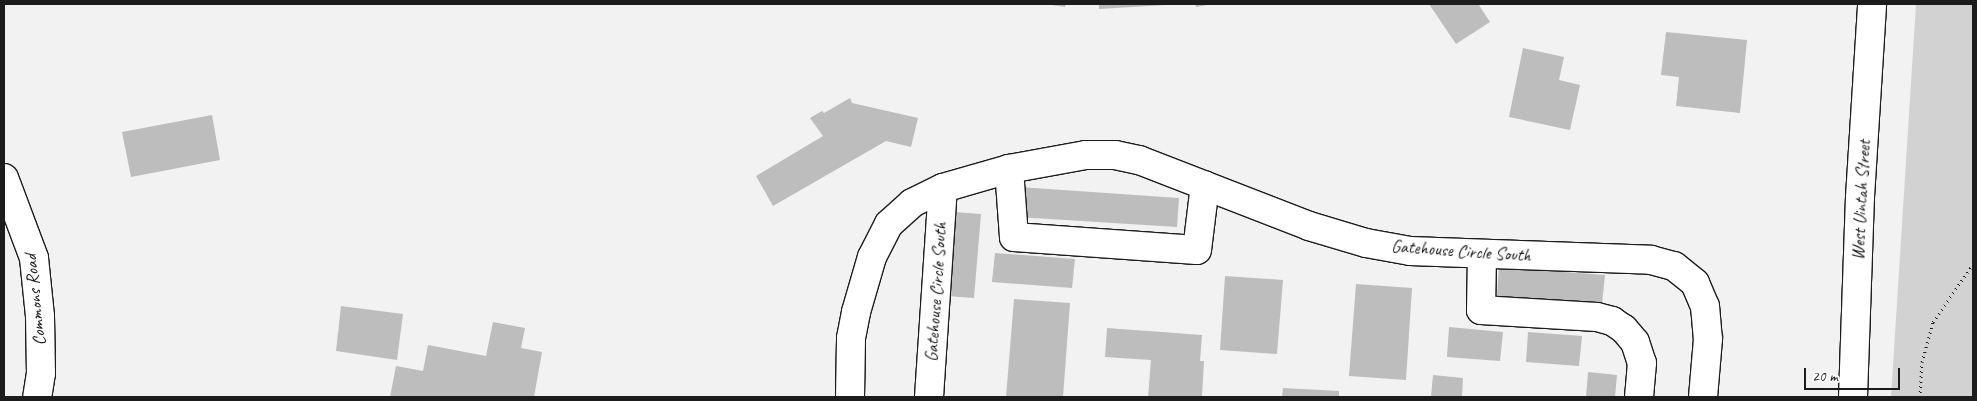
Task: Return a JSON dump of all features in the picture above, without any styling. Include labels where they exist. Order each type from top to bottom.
[{"type":"street","name":"West Uintah Street","points":[[1853,397],[1860,197],[1872,4]]},
{"type":"street","name":"Gatehouse Circle South","points":[[850,397],[851,338],[872,257],[889,224],[912,203],[942,188],[1064,158],[1115,155],[1139,160],[1205,184],[1309,226],[1366,243],[1410,252],[1650,260],[1674,266],[1695,283],[1705,306],[1708,339],[1703,397]]},
{"type":"street","points":[[1010,170],[1014,237],[1197,250],[1205,184]]},
{"type":"street","name":"Commons Road","points":[[4,178],[34,258],[40,316],[41,373],[37,397]]},
{"type":"street","name":"Gatehouse Circle South","points":[[928,397],[942,188]]},
{"type":"street","points":[[1482,254],[1481,310],[1597,317],[1612,321],[1624,329],[1635,342],[1642,363],[1639,397]]},
{"type":"path","points":[[1920,397],[1922,362],[1933,322],[1973,264]]},
{"type":"shaded area","points":[[1916,4],[1973,4],[1973,397],[1891,397]]},
{"type":"building","points":[[1045,4],[1066,4],[1065,7]]},
{"type":"building","points":[[1099,4],[1166,4],[1166,5],[1099,9]]},
{"type":"building","points":[[1195,4],[1207,4],[1207,5],[1196,7]]},
{"type":"building","points":[[1429,4],[1481,4],[1479,5],[1490,22],[1456,44]]},
{"type":"building","points":[[1666,32],[1747,40],[1740,113],[1676,106],[1679,77],[1661,75]]},
{"type":"building","points":[[1523,48],[1564,57],[1559,80],[1580,85],[1570,130],[1509,117]]},
{"type":"building","points":[[850,98],[852,103],[918,118],[911,147],[886,141],[773,206],[756,176],[823,136],[810,118],[822,111],[824,113]]},
{"type":"building","points":[[212,115],[220,160],[131,177],[122,132]]},
{"type":"building","points":[[1019,187],[1179,198],[1177,227],[1017,217]]},
{"type":"building","points":[[953,212],[981,214],[974,298],[947,296]]},
{"type":"building","points":[[995,253],[1075,259],[1072,288],[992,282]]},
{"type":"building","points":[[1499,267],[1605,275],[1602,304],[1497,296]]},
{"type":"building","points":[[1225,276],[1283,280],[1277,354],[1220,350]]},
{"type":"building","points":[[1356,284],[1412,288],[1406,380],[1349,376]]},
{"type":"building","points":[[1014,299],[1070,303],[1063,397],[1006,397]]},
{"type":"building","points":[[341,306],[403,314],[397,360],[336,351]]},
{"type":"building","points":[[493,322],[525,328],[521,348],[542,352],[534,397],[390,397],[396,366],[423,371],[428,345],[486,356]]},
{"type":"building","points":[[1449,327],[1503,332],[1500,361],[1447,357]]},
{"type":"building","points":[[1107,328],[1202,335],[1200,361],[1204,361],[1202,397],[1148,397],[1151,360],[1105,357]]},
{"type":"building","points":[[1528,332],[1582,336],[1579,366],[1526,362]]},
{"type":"building","points":[[1588,372],[1617,375],[1615,397],[1586,397]]},
{"type":"building","points":[[1433,375],[1463,378],[1462,397],[1431,397]]},
{"type":"building","points":[[1283,388],[1339,391],[1339,397],[1282,397]]}]
